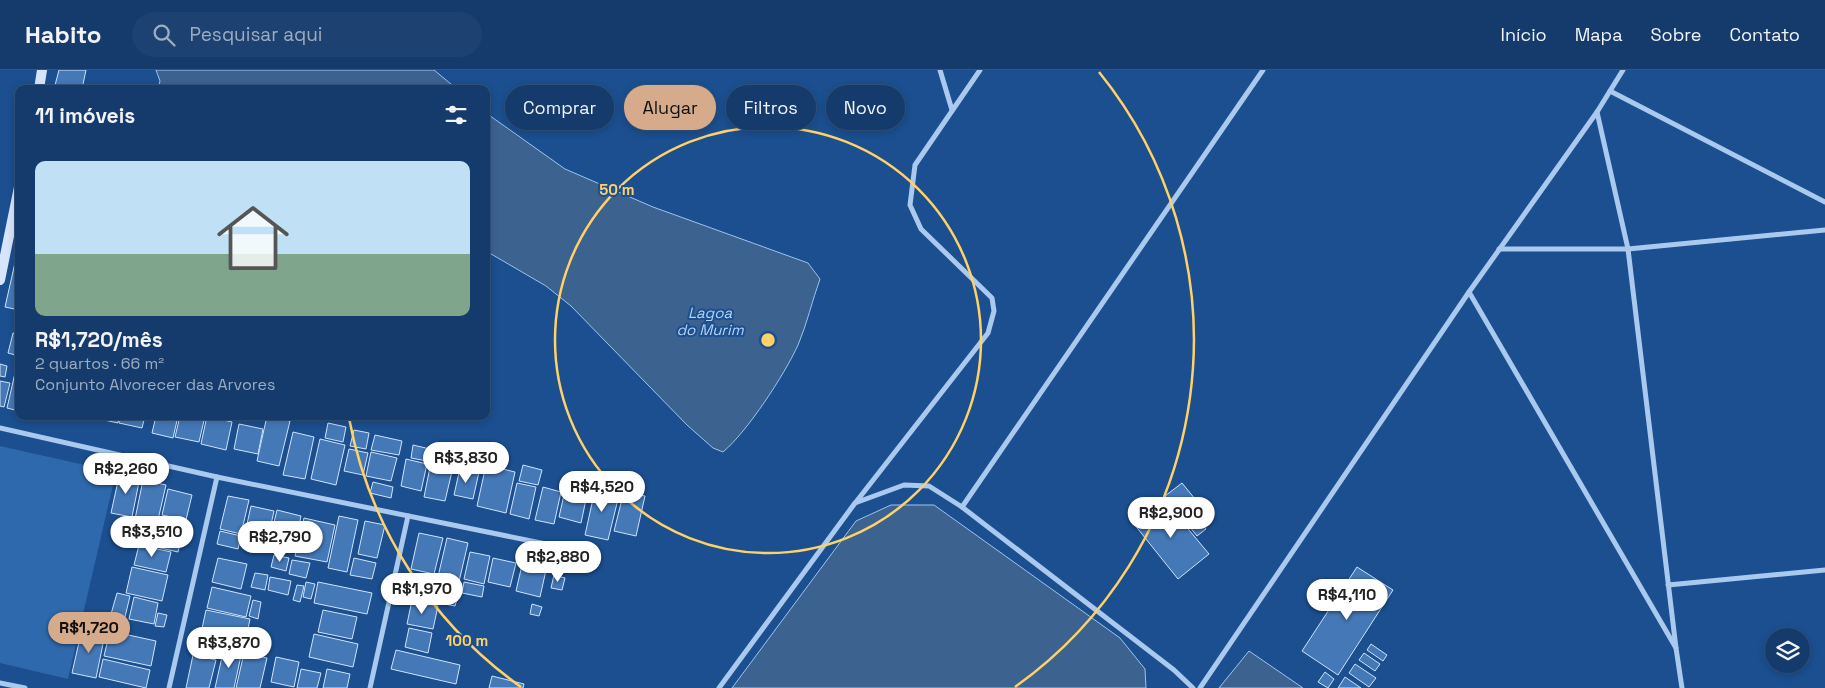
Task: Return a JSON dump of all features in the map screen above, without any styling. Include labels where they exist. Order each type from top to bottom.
[{"type":"main road","points":[[40,85],[42,70]]},
{"type":"main road","points":[[0,280],[15,207]]},
{"type":"street","points":[[940,70],[952,110]]},
{"type":"street","points":[[719,688],[855,503],[988,333],[994,311],[992,298],[921,229],[910,205],[915,165],[980,70]]},
{"type":"street","points":[[962,507],[1263,70]]},
{"type":"street","points":[[1200,688],[1469,292],[1597,112],[1623,70]]},
{"type":"street","points":[[1610,92],[1825,202]]},
{"type":"street","points":[[1597,112],[1628,249],[1682,688]]},
{"type":"street","points":[[1499,250],[1628,249],[1825,230]]},
{"type":"street","points":[[1469,292],[1676,648]]},
{"type":"street","points":[[0,428],[217,477],[556,546]]},
{"type":"street","points":[[170,688],[217,477]]},
{"type":"street","points":[[855,503],[904,485],[929,486],[962,507],[1174,670],[1193,688]]},
{"type":"street","points":[[370,688],[408,516]]},
{"type":"street","points":[[1668,585],[1825,570]]},
{"type":"street","points":[[0,683],[26,688]]},
{"type":"shaded area","points":[[0,446],[116,472],[68,679],[0,663]]},
{"type":"water","points":[[156,70],[434,70],[452,85],[159,85],[160,81]]},
{"type":"water","name":"Lagoa do Murim","points":[[490,116],[505,126],[505,130],[510,130],[565,169],[653,207],[808,263],[820,279],[801,337],[792,357],[765,402],[733,443],[723,452],[713,448],[687,425],[571,306],[546,286],[490,253]]},
{"type":"water","points":[[891,505],[934,505],[1120,638],[1145,669],[1146,688],[732,688],[856,521]]},
{"type":"water","points":[[1249,651],[1303,688],[1219,688]]},
{"type":"building","points":[[59,70],[86,70],[83,85],[55,85]]},
{"type":"building","points":[[15,263],[15,309],[5,307]]},
{"type":"building","points":[[13,333],[15,333],[15,355],[8,353]]},
{"type":"building","points":[[0,364],[7,366],[5,377],[0,376]]},
{"type":"building","points":[[15,373],[15,410],[7,408]]},
{"type":"building","points":[[0,381],[10,383],[4,407],[0,406]]},
{"type":"building","points":[[104,420],[118,420],[118,423]]},
{"type":"building","points":[[119,420],[144,420],[142,428],[119,423]]},
{"type":"building","points":[[155,420],[177,420],[173,438],[152,433]]},
{"type":"building","points":[[179,420],[204,420],[199,442],[175,437]]},
{"type":"building","points":[[206,420],[232,422],[226,450],[201,444]]},
{"type":"building","points":[[266,420],[290,421],[279,466],[257,461]]},
{"type":"building","points":[[328,423],[346,427],[343,442],[325,438]]},
{"type":"building","points":[[239,424],[263,429],[258,454],[234,449]]},
{"type":"building","points":[[354,430],[369,433],[366,449],[350,446]]},
{"type":"building","points":[[293,432],[314,437],[305,479],[283,475]]},
{"type":"building","points":[[375,435],[402,441],[399,455],[371,450]]},
{"type":"building","points":[[320,439],[345,445],[336,485],[311,479]]},
{"type":"building","points":[[413,445],[430,449],[427,461],[411,458]]},
{"type":"building","points":[[434,447],[451,450],[448,462],[431,459]]},
{"type":"building","points":[[349,449],[368,453],[363,475],[344,471]]},
{"type":"building","points":[[371,452],[397,458],[391,481],[366,476]]},
{"type":"building","points":[[464,455],[481,459],[479,469],[462,465]]},
{"type":"building","points":[[406,459],[427,464],[421,491],[401,486]]},
{"type":"building","points":[[431,462],[453,467],[445,501],[424,497]]},
{"type":"building","points":[[486,465],[515,472],[506,513],[477,506]]},
{"type":"building","points":[[523,465],[542,470],[538,485],[519,481]]},
{"type":"building","points":[[460,468],[479,472],[473,499],[454,495]]},
{"type":"building","points":[[120,472],[140,477],[132,517],[111,513]]},
{"type":"building","points":[[143,480],[166,485],[157,524],[135,519]]},
{"type":"building","points":[[373,482],[393,487],[391,498],[370,493]]},
{"type":"building","points":[[517,483],[536,487],[529,519],[510,514]]},
{"type":"building","points":[[1182,483],[1209,516],[1201,522],[1206,529],[1197,536],[1165,496]]},
{"type":"building","points":[[596,485],[620,491],[608,540],[585,535]]},
{"type":"building","points":[[566,486],[588,490],[581,523],[559,517]]},
{"type":"building","points":[[543,487],[561,492],[554,524],[535,520]]},
{"type":"building","points":[[168,489],[192,495],[186,520],[162,515]]},
{"type":"building","points":[[624,491],[645,496],[636,536],[614,531]]},
{"type":"building","points":[[228,496],[249,500],[241,534],[220,529]]},
{"type":"building","points":[[1164,500],[1209,554],[1178,579],[1134,524]]},
{"type":"building","points":[[251,506],[274,511],[268,538],[245,533]]},
{"type":"building","points":[[277,510],[301,516],[295,545],[270,539]]},
{"type":"building","points":[[339,516],[358,520],[347,572],[328,568]]},
{"type":"building","points":[[165,518],[187,523],[185,535],[162,530]]},
{"type":"building","points":[[304,518],[335,525],[327,562],[295,556]]},
{"type":"building","points":[[365,521],[385,525],[377,558],[358,554]]},
{"type":"building","points":[[135,523],[151,526],[150,535],[133,531]]},
{"type":"building","points":[[220,531],[241,536],[238,549],[217,544]]},
{"type":"building","points":[[419,533],[443,538],[434,574],[411,569]]},
{"type":"building","points":[[154,534],[181,539],[178,552],[152,546]]},
{"type":"building","points":[[447,538],[468,543],[458,586],[437,581]]},
{"type":"building","points":[[139,545],[171,552],[166,572],[134,565]]},
{"type":"building","points":[[470,552],[490,556],[484,584],[464,579]]},
{"type":"building","points":[[274,555],[289,558],[286,571],[271,567]]},
{"type":"building","points":[[218,558],[247,564],[241,589],[212,582]]},
{"type":"building","points":[[354,558],[376,563],[372,579],[350,575]]},
{"type":"building","points":[[493,558],[516,563],[510,587],[488,582]]},
{"type":"building","points":[[292,560],[310,563],[306,578],[289,574]]},
{"type":"building","points":[[522,565],[546,570],[540,597],[516,591]]},
{"type":"building","points":[[132,567],[168,575],[162,601],[126,593]]},
{"type":"building","points":[[1357,567],[1393,590],[1338,675],[1302,651]]},
{"type":"building","points":[[255,573],[268,575],[265,590],[251,587]]},
{"type":"building","points":[[554,575],[565,578],[562,590],[551,588]]},
{"type":"building","points":[[270,577],[291,581],[288,595],[268,590]]},
{"type":"building","points":[[411,577],[435,583],[432,598],[407,592]]},
{"type":"building","points":[[306,582],[315,584],[311,599],[303,597]]},
{"type":"building","points":[[318,582],[372,593],[367,614],[314,603]]},
{"type":"building","points":[[464,582],[484,586],[482,597],[462,593]]},
{"type":"building","points":[[297,585],[304,586],[300,602],[293,600]]},
{"type":"building","points":[[212,587],[251,596],[246,617],[207,608]]},
{"type":"building","points":[[117,593],[130,596],[125,617],[111,614]]},
{"type":"building","points":[[441,593],[458,596],[455,606],[439,603]]},
{"type":"building","points":[[134,597],[158,603],[154,624],[129,619]]},
{"type":"building","points":[[253,600],[261,602],[258,619],[249,616]]},
{"type":"building","points":[[412,600],[438,606],[433,629],[407,624]]},
{"type":"building","points":[[532,604],[542,607],[539,616],[530,614]]},
{"type":"building","points":[[206,610],[250,619],[245,643],[201,633]]},
{"type":"building","points":[[323,610],[357,617],[352,639],[318,632]]},
{"type":"building","points":[[158,613],[167,615],[164,627],[155,626]]},
{"type":"building","points":[[409,628],[432,633],[428,653],[405,647]]},
{"type":"building","points":[[82,629],[105,634],[96,678],[72,673]]},
{"type":"building","points":[[110,631],[156,641],[151,666],[104,656]]},
{"type":"building","points":[[257,633],[267,636],[265,646],[255,643]]},
{"type":"building","points":[[314,634],[358,644],[353,667],[309,657]]},
{"type":"building","points":[[197,638],[217,643],[214,655],[194,651]]},
{"type":"building","points":[[1371,644],[1387,655],[1383,661],[1367,650]]},
{"type":"building","points":[[224,648],[242,651],[234,688],[215,688]]},
{"type":"building","points":[[396,650],[460,665],[456,684],[391,669]]},
{"type":"building","points":[[244,653],[267,658],[260,688],[236,688]]},
{"type":"building","points":[[1364,653],[1380,664],[1375,671],[1359,660]]},
{"type":"building","points":[[193,655],[216,660],[209,688],[186,688]]},
{"type":"building","points":[[276,657],[299,662],[294,687],[271,682]]},
{"type":"building","points":[[103,659],[150,670],[146,688],[99,677]]},
{"type":"building","points":[[1355,664],[1376,678],[1369,687],[1349,673]]},
{"type":"building","points":[[301,669],[321,673],[317,688],[297,688]]},
{"type":"building","points":[[327,669],[350,674],[347,688],[323,688]]},
{"type":"building","points":[[1325,672],[1334,679],[1328,688],[1318,682]]},
{"type":"building","points":[[492,676],[524,684],[523,688],[489,688]]},
{"type":"building","points":[[1345,677],[1361,688],[1338,688]]}]
